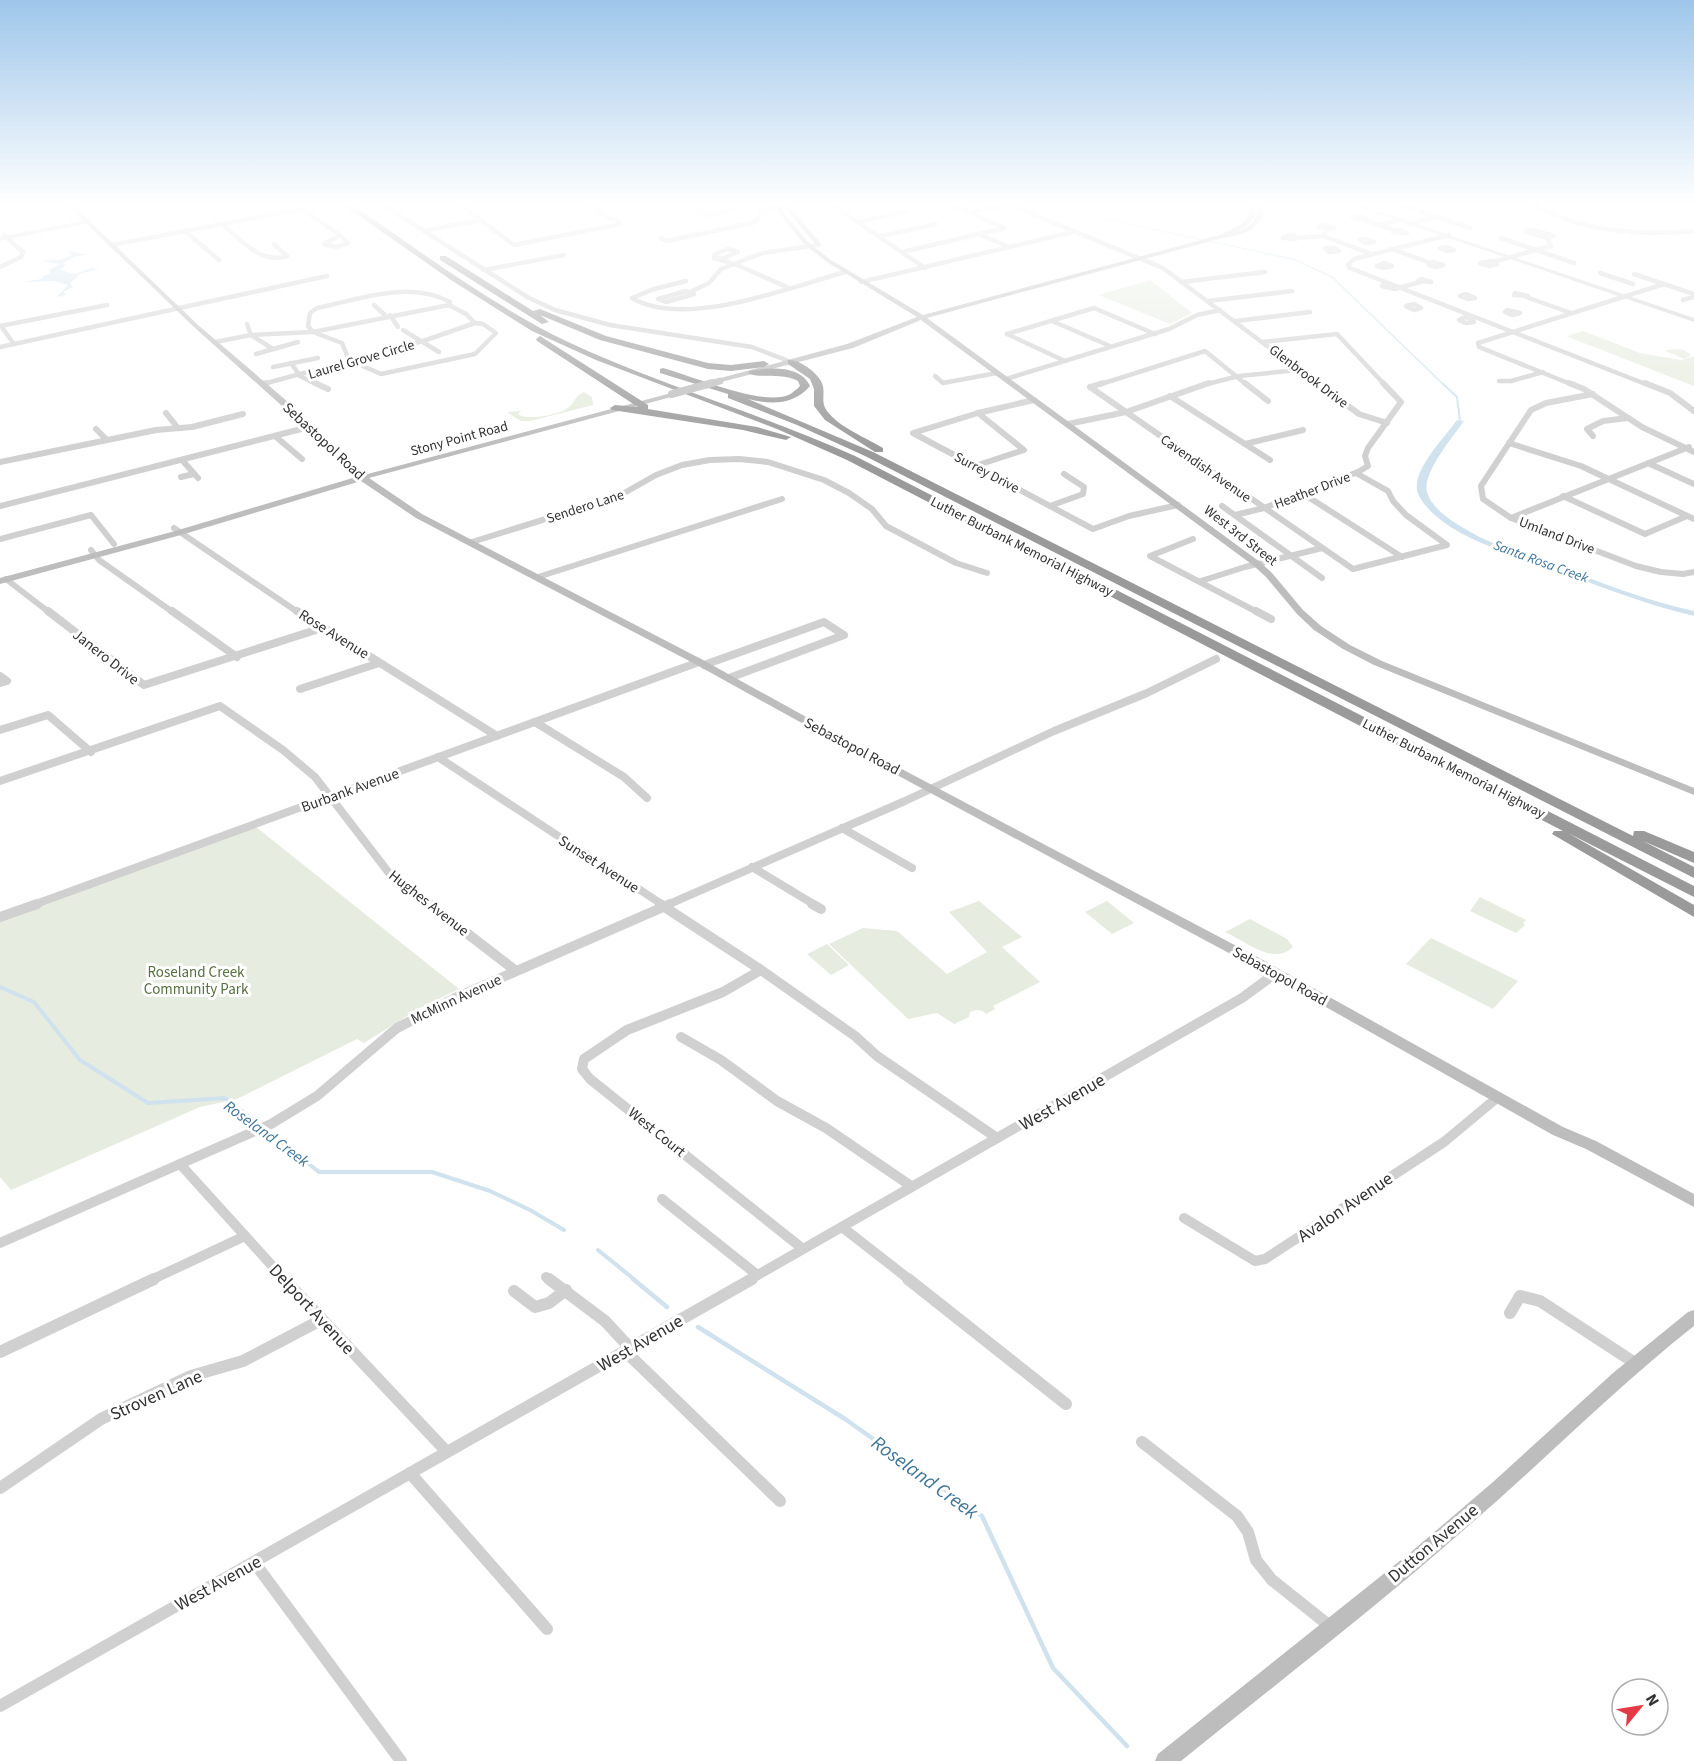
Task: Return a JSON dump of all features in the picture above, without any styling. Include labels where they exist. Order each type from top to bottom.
[{"type":"highway","name":"Luther Burbank Memorial Highway","points":[[470,288],[535,329],[596,357],[810,439],[949,502],[1457,752],[1694,873]]},
{"type":"highway","points":[[491,288],[539,319],[633,361]]},
{"type":"highway","points":[[497,288],[534,310],[598,337],[714,367],[735,368],[764,364]]},
{"type":"highway","points":[[502,310],[565,357],[652,411],[689,419]]},
{"type":"highway","points":[[787,361],[817,380],[820,387],[819,406],[826,416],[949,502]]},
{"type":"highway","name":"Luther Burbank Memorial Highway","points":[[744,375],[766,372],[785,373],[802,379],[805,386],[802,391],[788,398],[756,399],[658,370],[807,426],[1439,761],[1694,892]]},
{"type":"highway","points":[[615,408],[637,408],[792,439],[949,502]]},
{"type":"highway","points":[[1457,752],[1694,858]]},
{"type":"highway","points":[[1439,761],[1694,912]]},
{"type":"main road","name":"Sebastopol Road","points":[[158,288],[359,476],[419,516],[702,663],[1276,973],[1498,1097],[1694,1201]]},
{"type":"main road","name":"West 3rd Street","points":[[876,288],[922,317],[1257,564],[1279,584],[1306,619],[1351,650],[1387,667],[1694,792]]},
{"type":"main road","name":"Stony Point Road","points":[[668,392],[744,375],[787,361],[854,345],[888,329],[922,317],[1031,288]]},
{"type":"main road","name":"Stony Point Road","points":[[93,553],[114,544],[176,530],[276,498],[668,392],[710,378],[764,364],[787,361]]},
{"type":"main road","name":"Stony Point Road","points":[[2,578],[251,510],[359,476],[529,434],[635,401]]},
{"type":"main road","points":[[251,510],[273,502],[276,498]]},
{"type":"main road","name":"Dutton Avenue","points":[[1165,1761],[1332,1628],[1499,1488],[1635,1363],[1694,1317]]},
{"type":"street","points":[[0,346],[268,288]]},
{"type":"street","points":[[514,288],[533,300],[578,318],[639,330],[742,345],[787,361]]},
{"type":"street","points":[[657,288],[632,298],[660,310],[679,311],[721,306],[783,288]]},
{"type":"street","points":[[690,292],[694,294],[666,302],[658,299],[698,288]]},
{"type":"street","name":"Glenbrook Drive","points":[[1190,288],[1359,414],[1388,423]]},
{"type":"street","points":[[1401,288],[1670,393],[1694,411]]},
{"type":"street","points":[[1602,288],[1694,320]]},
{"type":"street","points":[[1650,288],[1486,339],[1478,343],[1479,347],[1594,394],[1628,418],[1694,452]]},
{"type":"street","points":[[1674,288],[1694,296]]},
{"type":"street","points":[[1208,301],[1292,291]]},
{"type":"street","points":[[215,342],[251,335],[313,332],[449,305],[466,314],[475,323],[483,324],[496,333],[475,354],[381,374],[349,360],[342,343],[313,332],[308,327],[310,313],[317,308],[386,293],[438,294],[450,302],[449,305]]},
{"type":"street","points":[[1683,300],[1694,296]]},
{"type":"street","points":[[1526,297],[1571,313]]},
{"type":"street","points":[[1443,304],[1463,298]]},
{"type":"street","points":[[1418,305],[1435,301]]},
{"type":"street","points":[[14,344],[0,326],[107,305]]},
{"type":"street","points":[[374,305],[400,329],[439,351]]},
{"type":"street","points":[[1065,361],[1007,334],[1094,308],[1155,334]]},
{"type":"street","points":[[1006,379],[1155,334],[1197,315],[1220,310]]},
{"type":"street","points":[[1236,321],[1310,312]]},
{"type":"street","points":[[1519,314],[1541,323]]},
{"type":"street","points":[[1052,321],[1110,346]]},
{"type":"street","name":"Laurel Grove Circle","points":[[263,384],[300,376],[349,360],[423,341],[475,323]]},
{"type":"street","points":[[247,324],[251,335],[273,349]]},
{"type":"street","name":"Heather Drive","points":[[1235,515],[1264,508],[1356,473],[1368,466],[1365,456],[1368,448],[1401,402],[1337,334],[1263,342]]},
{"type":"street","points":[[256,354],[298,342]]},
{"type":"street","name":"Cavendish Avenue","points":[[1239,376],[1205,351],[1090,387],[1353,569],[1402,557]]},
{"type":"street","points":[[273,367],[318,358]]},
{"type":"street","points":[[291,363],[300,376],[327,389]]},
{"type":"street","points":[[1068,424],[1126,412],[1205,384],[1239,376],[1298,370]]},
{"type":"street","points":[[1499,381],[1511,381],[1543,372]]},
{"type":"street","points":[[935,376],[943,383],[997,373]]},
{"type":"street","points":[[1239,376],[1268,401]]},
{"type":"street","name":"Umland Drive","points":[[1594,394],[1538,406],[1531,410],[1480,486],[1484,499],[1510,518],[1636,566],[1661,572],[1683,574],[1694,572]]},
{"type":"street","points":[[1170,396],[1270,460]]},
{"type":"street","name":"Surrey Drive","points":[[1034,400],[978,413],[913,433],[1093,529],[1129,516],[1178,505]]},
{"type":"street","points":[[165,413],[178,428]]},
{"type":"street","points":[[975,466],[1024,450],[978,413]]},
{"type":"street","points":[[0,462],[243,414]]},
{"type":"street","points":[[1593,436],[1587,429],[1593,424],[1628,418]]},
{"type":"street","points":[[0,506],[309,427]]},
{"type":"street","points":[[96,429],[107,440]]},
{"type":"street","points":[[1245,444],[1303,430]]},
{"type":"street","points":[[275,436],[302,459]]},
{"type":"street","points":[[1509,443],[1548,452],[1609,478],[1691,518]]},
{"type":"street","points":[[1510,518],[1694,446]]},
{"type":"street","name":"Sendero Lane","points":[[472,542],[625,495],[656,475],[668,471],[714,459],[742,458],[808,473],[861,500],[875,511],[879,520],[886,526],[956,563],[987,573]]},
{"type":"street","points":[[181,477],[196,476],[182,460]]},
{"type":"street","points":[[1648,463],[1694,484]]},
{"type":"street","points":[[1302,493],[1402,557],[1447,545],[1406,515],[1393,501],[1388,491],[1356,473]]},
{"type":"street","points":[[1050,506],[1083,494],[1084,488],[1064,474]]},
{"type":"street","points":[[1563,496],[1646,534],[1691,518]]},
{"type":"street","points":[[538,577],[782,499]]},
{"type":"street","points":[[1222,506],[1322,578]]},
{"type":"street","points":[[0,539],[91,515],[114,544]]},
{"type":"street","name":"Rose Avenue","points":[[176,530],[322,628],[497,736]]},
{"type":"street","points":[[1194,539],[1150,556],[1271,619]]},
{"type":"street","points":[[1201,581],[1322,548]]},
{"type":"street","points":[[93,553],[237,657]]},
{"type":"street","name":"Janero Drive","points":[[2,578],[144,686],[322,628]]},
{"type":"street","points":[[702,663],[824,622],[844,635],[729,678]]},
{"type":"street","name":"McMinn Avenue","points":[[0,1243],[271,1124],[316,1096],[397,1028],[457,997],[932,789],[1062,727],[1146,693],[1216,659]]},
{"type":"street","points":[[300,689],[379,663]]},
{"type":"street","name":"Burbank Avenue","points":[[0,917],[702,663]]},
{"type":"street","points":[[0,676],[7,681],[0,683]]},
{"type":"street","name":"Hughes Avenue","points":[[91,752],[220,706],[283,750],[315,777],[389,873],[516,971]]},
{"type":"street","points":[[0,730],[48,715],[91,752]]},
{"type":"street","points":[[535,722],[624,777],[647,798]]},
{"type":"street","points":[[0,781],[91,752]]},
{"type":"street","name":"Sunset Avenue","points":[[438,757],[760,970],[855,1036],[877,1056],[997,1138]]},
{"type":"street","points":[[842,828],[912,868]]},
{"type":"street","points":[[752,867],[821,909]]},
{"type":"street","name":"West Court","points":[[760,970],[723,992],[627,1030],[584,1059],[582,1069],[590,1079],[803,1249]]},
{"type":"street","name":"West Avenue","points":[[0,1706],[446,1451],[629,1351],[756,1274],[1242,998],[1276,973]]},
{"type":"street","points":[[681,1037],[721,1060],[777,1101],[826,1128],[910,1186]]},
{"type":"street","name":"Avalon Avenue","points":[[1184,1218],[1255,1261],[1265,1259],[1444,1142],[1498,1097]]},
{"type":"street","name":"Delport Avenue","points":[[180,1164],[321,1320],[446,1451]]},
{"type":"street","points":[[662,1199],[756,1274]]},
{"type":"street","points":[[842,1227],[1066,1404]]},
{"type":"street","points":[[0,1352],[244,1236]]},
{"type":"street","points":[[546,1277],[605,1321],[629,1351],[780,1501]]},
{"type":"street","points":[[514,1291],[535,1307],[549,1303],[566,1290]]},
{"type":"street","points":[[1510,1313],[1520,1296],[1540,1300],[1635,1363]]},
{"type":"street","name":"Stroven Lane","points":[[0,1488],[101,1419],[191,1376],[243,1361],[321,1320]]},
{"type":"street","points":[[1142,1442],[1237,1516],[1248,1532],[1257,1560],[1272,1580],[1332,1628]]},
{"type":"street","points":[[410,1473],[547,1629]]},
{"type":"street","points":[[254,1562],[400,1761]]},
{"type":"green space","points":[[1122,288],[1160,288],[1192,313],[1170,324],[1099,295]]},
{"type":"green space","points":[[1583,331],[1640,353],[1681,360],[1694,356],[1694,386],[1566,336]]},
{"type":"green space","points":[[1676,349],[1685,351],[1691,355],[1685,359],[1665,351]]},
{"type":"green space","points":[[584,392],[592,397],[593,405],[530,421],[521,421],[507,412],[521,411],[518,414],[528,417],[550,415],[564,411]]},
{"type":"green space","name":"Roseland Creek Community Park","points":[[256,827],[459,989],[420,1008],[364,1043],[357,1039],[237,1099],[200,1107],[11,1190],[0,1177],[0,921]]},
{"type":"green space","points":[[1480,897],[1526,920],[1523,923],[1525,925],[1516,933],[1470,911]]},
{"type":"green space","points":[[979,901],[1022,937],[1002,947],[1040,982],[993,1006],[995,1009],[986,1014],[980,1010],[974,1010],[970,1012],[969,1017],[954,1024],[937,1013],[908,1019],[829,944],[863,928],[897,931],[947,974],[987,952],[949,912]]},
{"type":"green space","points":[[1107,901],[1134,923],[1112,934],[1085,912]]},
{"type":"green space","points":[[1250,919],[1287,939],[1293,947],[1277,954],[1268,953],[1225,932]]},
{"type":"green space","points":[[1431,938],[1518,981],[1493,1009],[1406,964]]},
{"type":"green space","points":[[827,944],[849,965],[831,975],[807,954]]},
{"type":"water","points":[[65,288],[71,288],[63,292],[66,295],[57,297]]},
{"type":"water","points":[[1457,420],[1464,421],[1434,465],[1427,484],[1430,499],[1446,517],[1491,542],[1638,595],[1694,611],[1694,616],[1636,599],[1491,547],[1453,529],[1438,518],[1420,499],[1417,481],[1425,463]]},
{"type":"waterway","name":"Santa Rosa Creek","points":[[1344,288],[1444,385]]},
{"type":"waterway","name":"Santa Rosa Creek","points":[[1442,383],[1457,397],[1460,421],[1458,424]]},
{"type":"waterway","name":"Roseland Creek","points":[[0,987],[34,1002],[80,1060],[148,1103],[225,1098],[261,1126]]},
{"type":"waterway","name":"Roseland Creek","points":[[266,1130],[319,1172],[432,1172],[490,1191],[530,1210],[564,1230]]},
{"type":"waterway","name":"Roseland Creek","points":[[598,1250],[635,1280]]},
{"type":"waterway","name":"Roseland Creek","points":[[633,1279],[667,1307]]},
{"type":"waterway","name":"Roseland Creek","points":[[698,1327],[845,1419],[982,1516],[1053,1668],[1127,1746]]}]
